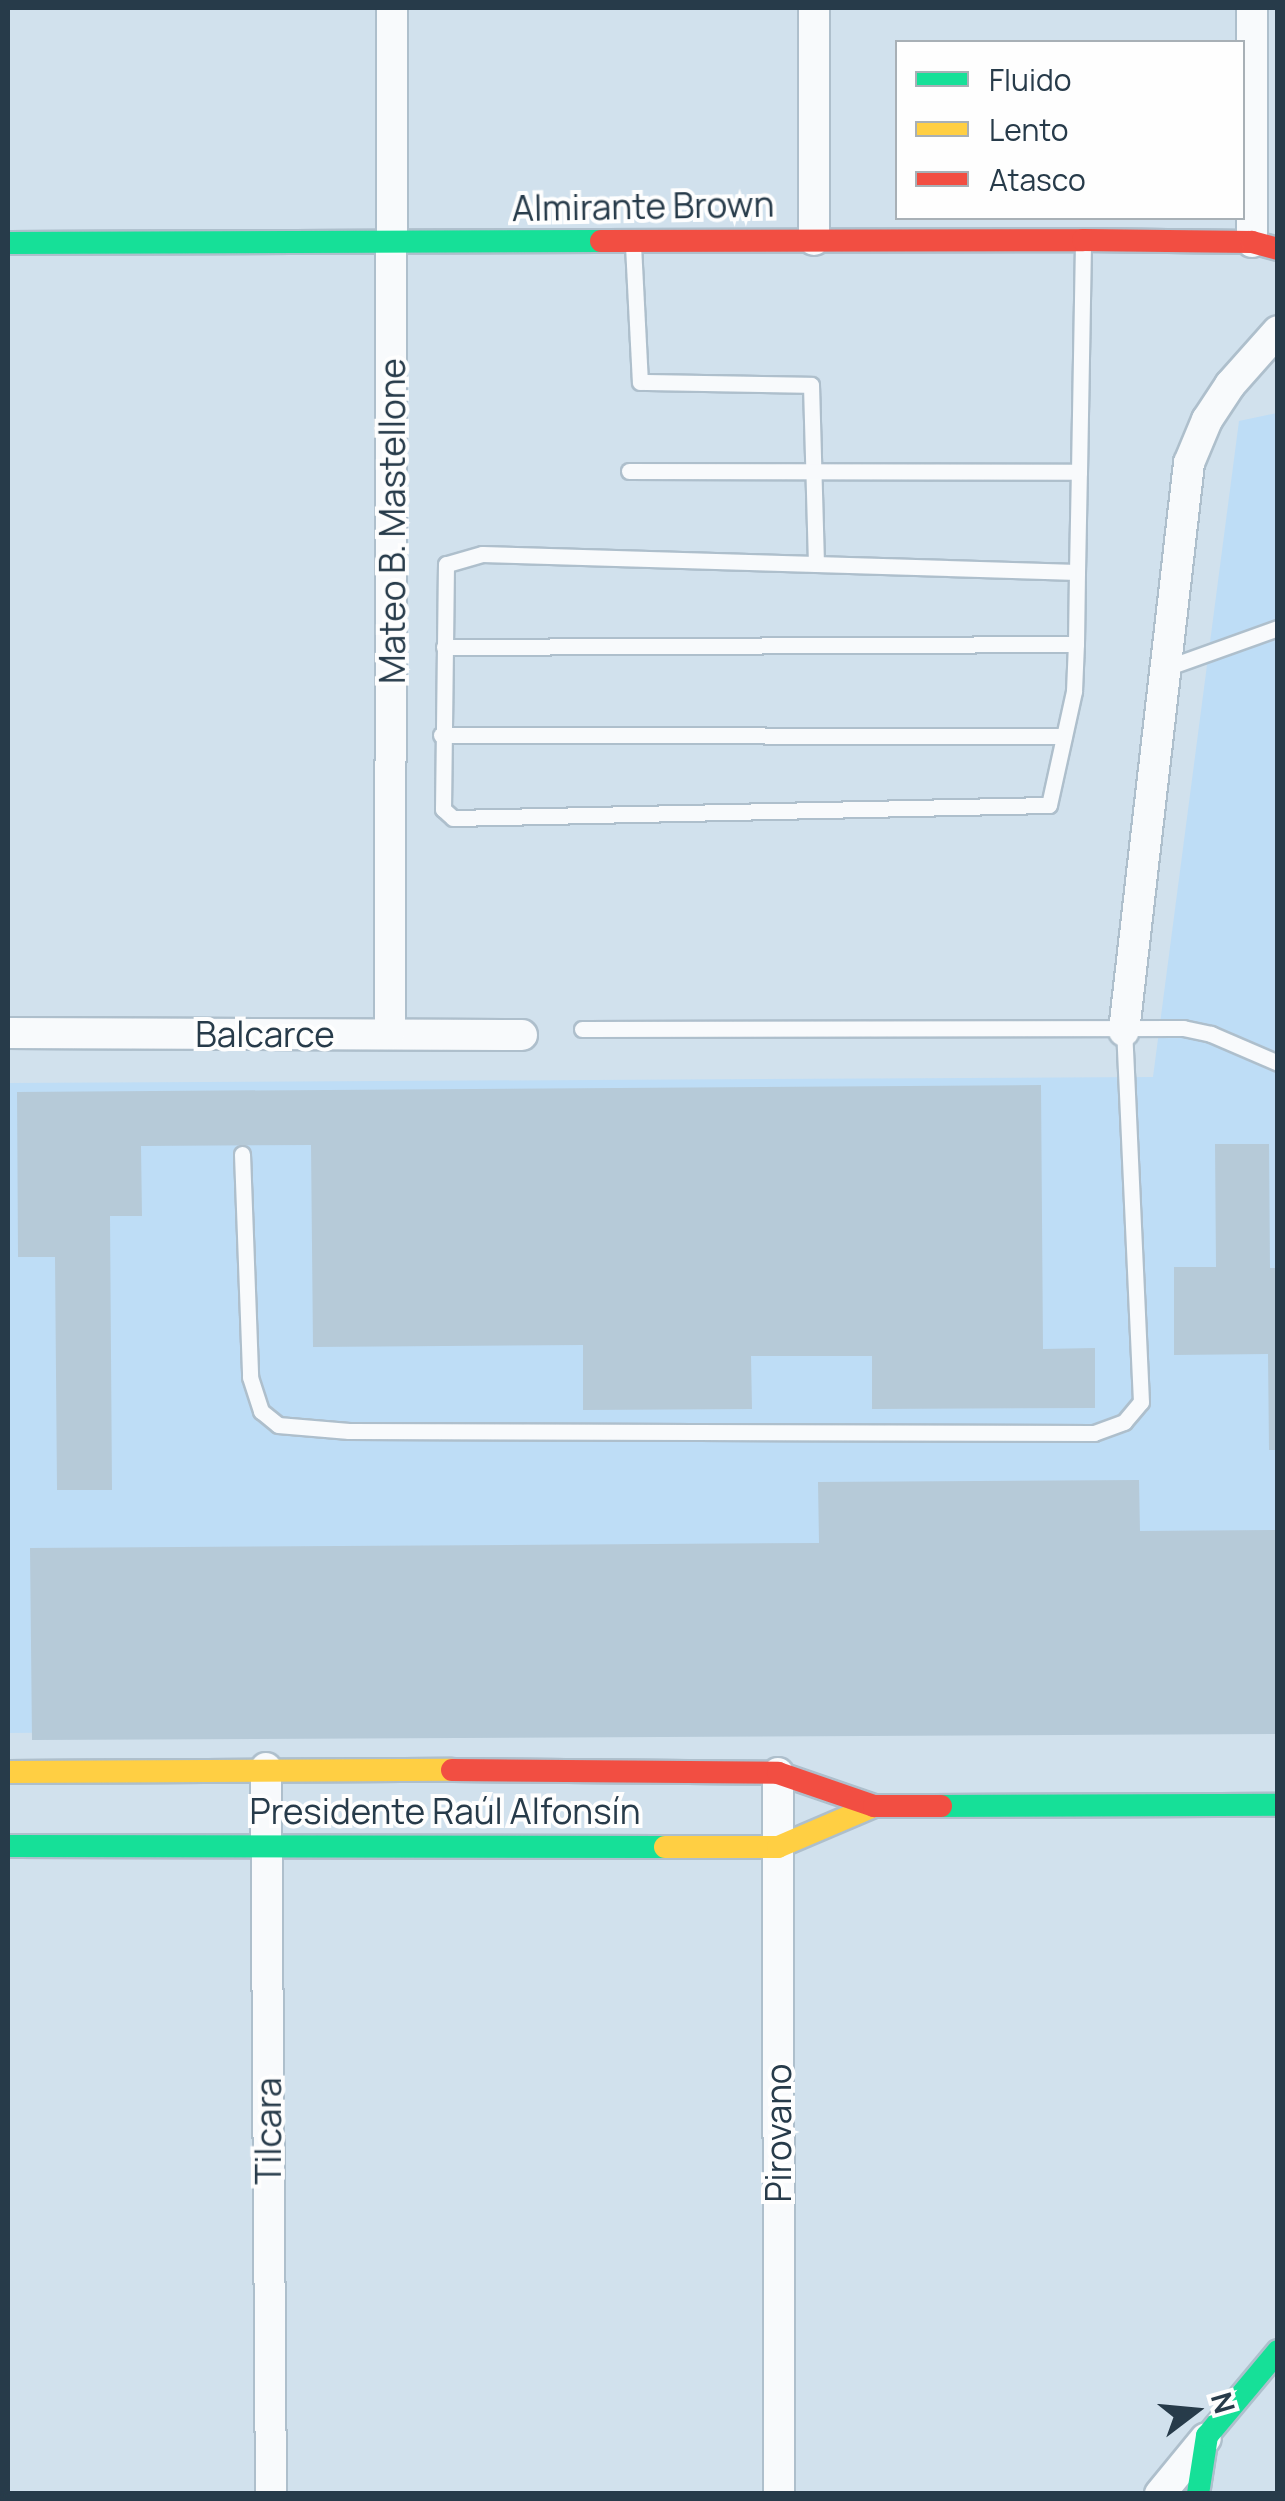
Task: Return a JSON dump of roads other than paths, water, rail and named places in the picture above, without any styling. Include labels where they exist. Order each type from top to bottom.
[{"type":"main road","name":"Almirante Brown","points":[[8,243],[1083,240],[1265,246]]},
{"type":"main road","name":"Presidente Raúl Alfonsín","points":[[8,1772],[266,1768],[778,1773],[874,1806],[1278,1805]]},
{"type":"main road","name":"Presidente Raúl Alfonsín","points":[[8,1846],[778,1848],[874,1806]]},
{"type":"main road","points":[[1198,2494],[1207,2436],[1278,2351]]},
{"type":"street","name":"Mateo B. Mastellone","points":[[390,1034],[392,8]]},
{"type":"street","points":[[814,8],[814,240]]},
{"type":"street","points":[[1252,8],[1265,246]]},
{"type":"street","points":[[1124,1031],[1189,463],[1208,420],[1230,386],[1278,331]]},
{"type":"street","name":"Balcarce","points":[[8,1033],[522,1035]]},
{"type":"street","name":"Tilcara","points":[[266,1768],[271,2494]]},
{"type":"street","name":"Pirovano","points":[[778,1773],[779,2494]]},
{"type":"street","points":[[1160,2494],[1207,2436]]},
{"type":"lane","points":[[1077,572],[482,554],[446,564],[443,809],[454,818],[1049,805],[1074,691],[1076,644],[1083,240]]},
{"type":"lane","points":[[633,241],[640,382],[811,385],[816,564]]},
{"type":"lane","points":[[630,471],[1078,472]]},
{"type":"lane","points":[[1166,668],[1278,628]]},
{"type":"lane","points":[[444,648],[1076,644]]},
{"type":"lane","points":[[442,735],[1064,736]]},
{"type":"lane","points":[[582,1029],[1183,1028],[1211,1034],[1278,1063]]},
{"type":"lane","points":[[242,1154],[250,1377],[261,1411],[278,1425],[349,1432],[1094,1432],[1124,1422],[1140,1402],[1142,1390],[1124,1031]]}]
